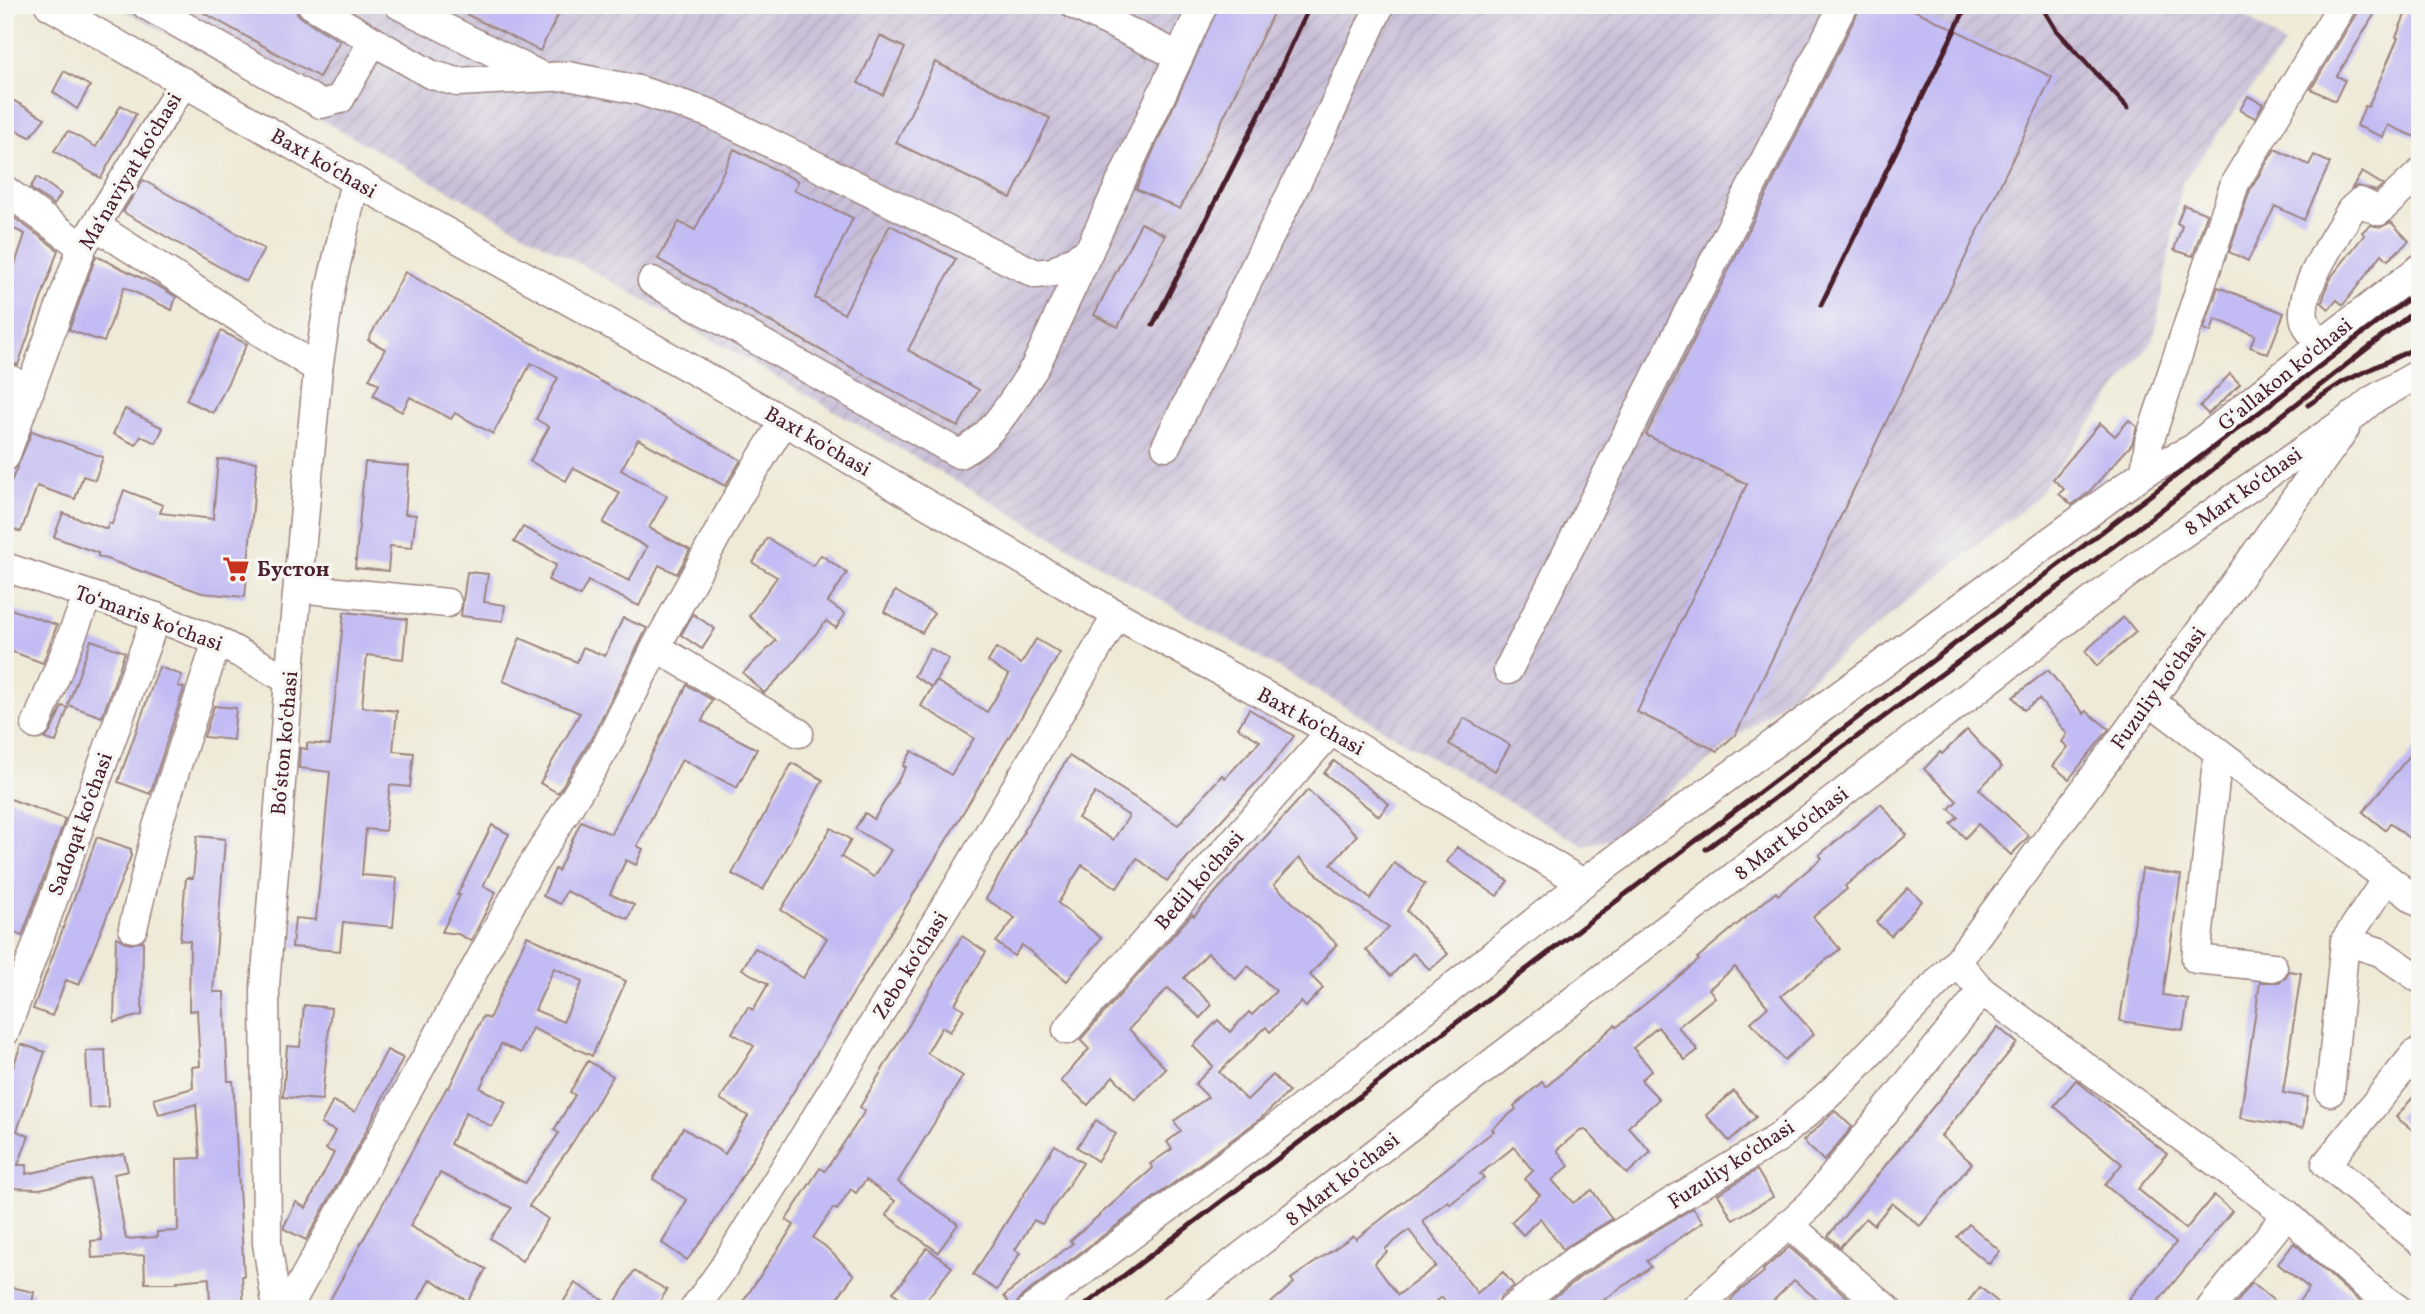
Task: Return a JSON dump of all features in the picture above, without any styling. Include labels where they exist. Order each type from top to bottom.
[{"type":"street","name":"Baxt koʻchasi","points":[[49,5],[355,181],[784,421],[1118,615],[1331,730],[1583,883]]},
{"type":"street","points":[[146,5],[321,104],[340,99],[373,41]]},
{"type":"street","points":[[312,5],[430,74],[457,82],[568,76],[638,90],[709,113],[1036,274],[1053,272],[1088,250]]},
{"type":"street","points":[[399,5],[544,77]]},
{"type":"street","points":[[1074,5],[1179,56]]},
{"type":"street","points":[[652,281],[959,454],[977,445],[1002,416],[1035,367],[1203,5]]},
{"type":"street","points":[[1166,446],[1327,121],[1380,5]]},
{"type":"street","points":[[1508,670],[1843,5]]},
{"type":"street","points":[[2145,472],[2149,443],[2235,183],[2342,5]]},
{"type":"street","name":"Maʻnaviyat koʻchasi","points":[[5,457],[18,383],[89,236],[184,82]]},
{"type":"street","points":[[2320,345],[2305,323],[2305,301],[2312,281],[2351,210],[2360,202],[2379,211],[2420,173]]},
{"type":"street","name":"Boʻston koʻchasi","points":[[277,1309],[267,1243],[265,986],[289,680],[318,369],[331,286],[355,181]]},
{"type":"street","points":[[5,190],[318,369]]},
{"type":"street","name":"Gʻallakon koʻchasi","points":[[1032,1309],[1290,1117],[1583,883],[2145,472],[2192,449],[2420,268]]},
{"type":"street","name":"8 Mart koʻchasi","points":[[1173,1309],[2159,550],[2371,401],[2420,373]]},
{"type":"street","name":"Fuzuliy koʻchasi","points":[[1512,1309],[1574,1261],[1778,1138],[1838,1086],[1957,962],[2150,701],[2357,413]]},
{"type":"street","points":[[287,1309],[530,871],[606,747],[656,647],[736,500],[784,421]]},
{"type":"street","name":"Toʻmaris koʻchasi","points":[[5,567],[156,617],[217,641],[289,680]]},
{"type":"street","points":[[299,588],[447,603]]},
{"type":"street","points":[[36,726],[88,595]]},
{"type":"street","name":"Zebo koʻchasi","points":[[694,1309],[722,1270],[952,897],[1118,615]]},
{"type":"street","name":"Sadoqat koʻchasi","points":[[5,1032],[156,617]]},
{"type":"street","points":[[133,928],[157,827],[217,641]]},
{"type":"street","points":[[656,647],[799,733]]},
{"type":"street","points":[[2150,701],[2420,903]]},
{"type":"street","name":"Bedil ko'chasi","points":[[1067,1030],[1331,730]]},
{"type":"street","points":[[2218,752],[2196,959],[2273,967]]},
{"type":"street","points":[[2330,1092],[2345,941],[2387,878]]},
{"type":"street","points":[[2345,941],[2381,952],[2420,979]]},
{"type":"street","points":[[1957,962],[1982,991],[2287,1214],[2350,1271],[2398,1309]]},
{"type":"street","points":[[1695,1309],[1811,1204],[1982,991]]},
{"type":"street","points":[[2420,1058],[2415,1055],[2326,1164],[2420,1241]]},
{"type":"street","points":[[2210,1309],[2287,1214]]},
{"type":"street","points":[[1788,1224],[1887,1309]]},
{"type":"shaded area","points":[[116,5],[2231,5],[2284,45],[2182,182],[2154,338],[2034,500],[1612,838],[1583,845],[614,283]]},
{"type":"building","points":[[190,5],[295,5],[297,13],[303,19],[340,41],[319,77]]},
{"type":"building","points":[[448,5],[563,5],[540,51]]},
{"type":"building","points":[[1219,5],[1277,5],[1180,209],[1136,189]]},
{"type":"building","points":[[1859,5],[1904,5],[2052,77],[1736,734],[1717,751],[1637,712],[1747,484],[1646,435],[1858,12]]},
{"type":"building","points":[[2359,5],[2380,5],[2337,76],[2345,80],[2335,101],[2311,89]]},
{"type":"building","points":[[2409,5],[2420,5],[2420,139],[2388,125],[2383,137],[2357,126],[2398,38],[2396,37]]},
{"type":"building","points":[[880,36],[905,48],[883,95],[858,83]]},
{"type":"building","points":[[935,62],[1050,118],[1011,198],[896,143]]},
{"type":"building","points":[[64,71],[90,86],[77,109],[53,92]]},
{"type":"building","points":[[5,96],[45,118],[30,137],[5,125]]},
{"type":"building","points":[[2248,96],[2263,104],[2255,118],[2240,110]]},
{"type":"building","points":[[121,105],[136,114],[101,178],[54,151],[68,131],[96,147]]},
{"type":"building","points":[[734,149],[798,181],[794,190],[853,218],[815,298],[844,314],[890,225],[956,259],[908,350],[979,390],[958,427],[658,259],[679,222],[695,230]]},
{"type":"building","points":[[2275,149],[2309,165],[2314,155],[2330,163],[2304,220],[2275,206],[2248,261],[2229,252],[2250,190]]},
{"type":"building","points":[[2362,172],[2383,185],[2376,191],[2358,186],[2352,188]]},
{"type":"building","points":[[37,177],[61,194],[54,205],[30,188]]},
{"type":"building","points":[[143,180],[264,249],[246,282],[123,212]]},
{"type":"building","points":[[2184,205],[2207,214],[2193,256],[2174,250],[2182,226],[2177,223]]},
{"type":"building","points":[[5,211],[58,250],[18,365],[5,361],[5,267],[13,270],[25,234],[5,225]]},
{"type":"building","points":[[2391,222],[2409,241],[2388,260],[2382,254],[2343,305],[2337,300],[2329,309],[2322,303],[2327,286],[2364,235],[2362,232],[2370,225],[2381,227]]},
{"type":"building","points":[[1141,223],[1165,235],[1118,327],[1094,315]]},
{"type":"building","points":[[96,256],[176,297],[172,310],[124,287],[104,342],[69,330]]},
{"type":"building","points":[[405,272],[741,460],[725,486],[638,439],[621,470],[667,496],[649,528],[690,550],[677,574],[659,565],[639,606],[588,581],[580,596],[548,580],[556,565],[514,542],[523,527],[629,581],[647,547],[603,523],[620,493],[573,468],[566,481],[530,461],[549,427],[536,419],[558,378],[531,363],[493,434],[455,413],[451,419],[410,397],[402,412],[373,396],[379,384],[369,379],[385,349],[368,340]]},
{"type":"building","points":[[2218,287],[2284,313],[2268,354],[2250,347],[2255,335],[2215,319],[2211,332],[2204,329]]},
{"type":"building","points":[[221,331],[247,344],[213,413],[186,400]]},
{"type":"building","points":[[2230,374],[2240,384],[2208,414],[2200,406]]},
{"type":"building","points":[[125,409],[163,428],[156,443],[141,436],[136,445],[113,434]]},
{"type":"building","points":[[2129,420],[2137,427],[2132,444],[2088,493],[2072,505],[2059,494],[2064,489],[2053,479],[2100,423],[2115,436]]},
{"type":"building","points":[[32,431],[103,457],[95,480],[83,476],[75,499],[37,486],[21,532],[5,526],[5,496]]},
{"type":"building","points":[[218,459],[257,462],[245,597],[202,593],[98,556],[98,553],[54,537],[63,513],[107,529],[109,523],[112,524],[124,490],[163,505],[160,513],[213,519]]},
{"type":"building","points":[[365,462],[409,466],[405,514],[416,515],[412,548],[390,546],[388,571],[355,568]]},
{"type":"building","points":[[767,538],[813,566],[821,555],[847,573],[828,602],[845,614],[836,628],[826,621],[789,668],[764,693],[743,673],[776,641],[749,616],[777,577],[753,563]]},
{"type":"building","points":[[467,572],[488,574],[484,602],[505,605],[503,621],[461,616]]},
{"type":"building","points":[[895,591],[934,613],[922,633],[884,612]]},
{"type":"building","points":[[5,607],[57,625],[43,663],[5,649]]},
{"type":"building","points":[[344,612],[407,619],[403,659],[367,655],[362,707],[397,711],[393,751],[414,753],[410,787],[390,785],[385,831],[366,829],[362,875],[397,878],[393,927],[343,922],[340,951],[292,947],[295,918],[316,920],[330,772],[299,768],[300,748],[307,749],[307,743],[330,745]]},
{"type":"building","points":[[693,614],[715,629],[702,649],[681,635]]},
{"type":"building","points":[[2124,617],[2136,632],[2097,666],[2085,651]]},
{"type":"building","points":[[623,618],[647,628],[591,739],[558,793],[540,783],[580,713],[503,681],[520,638],[577,662],[583,647],[605,656]]},
{"type":"building","points":[[1036,639],[1060,653],[707,1234],[687,1260],[662,1243],[687,1200],[653,1179],[683,1128],[725,1154],[748,1116],[720,1099],[754,1046],[732,1033],[748,1007],[753,1010],[768,984],[742,969],[755,948],[803,978],[827,938],[781,910],[831,828],[851,840],[841,857],[874,877],[891,850],[855,829],[865,813],[874,819],[906,767],[903,766],[912,751],[951,775],[974,738],[921,706],[936,681],[987,712],[1009,675],[988,662],[996,648],[1021,664]]},
{"type":"building","points":[[91,640],[125,652],[102,717],[68,705]]},
{"type":"building","points":[[930,648],[949,659],[932,687],[914,676]]},
{"type":"building","points":[[159,667],[182,675],[178,686],[184,688],[150,794],[118,782]]},
{"type":"building","points":[[2048,670],[2084,714],[2086,711],[2109,729],[2069,779],[2053,766],[2068,747],[2062,742],[2067,734],[2039,699],[2024,710],[2013,697]]},
{"type":"building","points":[[687,685],[712,700],[702,721],[757,749],[737,788],[682,759],[637,846],[643,849],[636,865],[626,860],[610,894],[634,905],[628,919],[566,891],[560,904],[543,896],[581,821],[611,834]]},
{"type":"building","points":[[62,706],[68,708],[56,742],[45,739],[51,731]]},
{"type":"building","points":[[214,706],[236,708],[233,740],[204,737]]},
{"type":"building","points":[[1249,709],[1294,736],[1267,771],[1167,881],[1137,858],[1117,888],[1082,865],[1058,903],[1101,938],[1067,981],[1022,945],[1014,956],[996,942],[1015,918],[986,899],[1023,831],[1069,756],[1178,825],[1222,775],[1225,778],[1260,741],[1238,728]],"holes":[[[1095,793],[1129,816],[1113,840],[1078,818]]]},
{"type":"building","points":[[1464,718],[1510,745],[1495,771],[1449,744]]},
{"type":"building","points":[[1967,730],[2002,767],[1979,789],[2029,836],[2011,855],[1978,824],[1965,838],[1951,824],[1958,817],[1949,809],[1957,801],[1924,769]]},
{"type":"building","points":[[2420,743],[2420,847],[2390,823],[2385,830],[2363,812]]},
{"type":"building","points":[[1334,761],[1389,804],[1379,816],[1324,773]]},
{"type":"building","points":[[792,763],[823,780],[763,890],[732,874]]},
{"type":"building","points":[[1308,790],[1357,835],[1331,864],[1370,899],[1394,863],[1425,884],[1407,911],[1448,954],[1430,970],[1413,953],[1391,976],[1366,950],[1389,927],[1339,894],[1299,858],[1274,885],[1337,944],[1310,975],[1323,988],[1306,1007],[1301,1002],[1270,1032],[1266,1027],[1219,1072],[1247,1100],[1273,1075],[1289,1092],[1261,1118],[1022,1296],[1013,1309],[1004,1296],[1073,1243],[1070,1241],[1153,1168],[1150,1164],[1172,1149],[1167,1142],[1181,1131],[1174,1121],[1208,1097],[1195,1084],[1213,1066],[1193,1046],[1218,1020],[1230,1032],[1249,1012],[1252,1015],[1276,991],[1248,966],[1236,979],[1208,953],[1184,978],[1212,1005],[1200,1018],[1168,988],[1129,1029],[1166,1069],[1135,1100],[1113,1076],[1088,1105],[1061,1081],[1089,1049],[1080,1040],[1192,914],[1194,916]]},
{"type":"building","points":[[5,797],[65,819],[22,936],[5,929]]},
{"type":"building","points":[[1881,804],[1907,835],[1845,886],[1847,889],[1813,917],[1840,949],[1781,996],[1814,1034],[1784,1060],[1751,1022],[1768,1007],[1735,967],[1709,989],[1715,997],[1678,1027],[1698,1050],[1685,1060],[1658,1027],[1633,1048],[1652,1070],[1641,1080],[1659,1099],[1628,1127],[1651,1152],[1627,1174],[1585,1129],[1581,1129],[1557,1150],[1569,1166],[1552,1180],[1573,1203],[1592,1190],[1612,1219],[1563,1249],[1540,1218],[1523,1235],[1511,1222],[1540,1195],[1525,1179],[1533,1171],[1514,1147],[1480,1174],[1484,1178],[1422,1221],[1477,1293],[1503,1272],[1514,1286],[1501,1296],[1496,1309],[1451,1309],[1442,1297],[1427,1309],[1264,1309],[1294,1283],[1291,1279],[1353,1236],[1356,1239],[1494,1131],[1492,1129],[1516,1109],[1514,1106],[1542,1082],[1546,1087],[1615,1025],[1617,1027],[1776,892],[1778,895],[1822,858],[1819,855]],"holes":[[[1409,1230],[1436,1266],[1398,1295],[1374,1263],[1387,1252],[1385,1249]]]},
{"type":"building","points":[[492,825],[509,834],[483,886],[496,892],[471,941],[458,934],[442,932],[460,895],[457,895]]},
{"type":"building","points":[[197,836],[225,839],[213,992],[224,992],[228,1081],[233,1081],[244,1309],[210,1309],[209,1278],[177,1281],[178,1283],[145,1283],[144,1255],[92,1258],[91,1241],[102,1240],[90,1179],[39,1189],[9,1188],[5,1194],[5,1091],[21,1044],[45,1052],[17,1131],[29,1136],[18,1165],[27,1165],[26,1174],[124,1154],[128,1171],[114,1174],[126,1239],[157,1237],[157,1232],[178,1231],[177,1159],[200,1158],[196,1104],[159,1114],[154,1099],[193,1088],[192,1067],[200,1066],[197,1010],[189,1011],[190,941],[180,940],[186,878],[193,878]]},
{"type":"building","points":[[97,837],[131,849],[131,856],[79,985],[66,980],[52,1016],[33,1009]]},
{"type":"building","points":[[1457,847],[1508,881],[1497,896],[1447,862]]},
{"type":"building","points":[[2142,869],[2181,875],[2163,995],[2188,999],[2183,1030],[2120,1021]]},
{"type":"building","points":[[1908,888],[1922,901],[1891,936],[1876,922]]},
{"type":"building","points":[[527,936],[626,981],[592,1056],[532,1028],[521,1053],[501,1044],[480,1088],[506,1102],[492,1127],[466,1112],[450,1144],[525,1183],[559,1133],[554,1130],[575,1095],[570,1092],[588,1061],[613,1076],[573,1142],[529,1206],[548,1219],[522,1261],[490,1238],[512,1208],[440,1173],[410,1226],[486,1269],[468,1301],[430,1279],[414,1309],[325,1309],[447,1087],[449,1088],[483,1016],[489,1019]],"holes":[[[554,968],[583,981],[563,1022],[535,1010]]]},
{"type":"building","points":[[962,936],[986,952],[955,1004],[964,1009],[950,1032],[942,1027],[927,1053],[963,1076],[898,1182],[958,1224],[938,1252],[886,1215],[895,1201],[866,1180],[856,1193],[851,1189],[837,1210],[833,1208],[813,1238],[825,1246],[854,1275],[829,1309],[738,1309],[794,1225],[786,1220],[820,1168],[825,1171],[865,1111],[860,1107]]},
{"type":"building","points":[[116,937],[130,944],[143,941],[142,1015],[114,1022]]},
{"type":"building","points":[[2289,971],[2301,973],[2283,1093],[2308,1097],[2303,1128],[2240,1118],[2260,982],[2279,982]]},
{"type":"building","points":[[304,1005],[331,1008],[322,1100],[283,1097],[287,1046],[300,1047]]},
{"type":"building","points":[[1998,1027],[2017,1043],[1941,1136],[1972,1163],[1920,1226],[1892,1203],[1874,1225],[1866,1218],[1840,1247],[1828,1236]]},
{"type":"building","points":[[105,1050],[108,1107],[89,1108],[86,1051]]},
{"type":"building","points":[[387,1050],[403,1058],[358,1147],[306,1240],[284,1229],[284,1226],[296,1202],[306,1208],[334,1153],[326,1149],[335,1131],[321,1124],[333,1101],[355,1112]]},
{"type":"building","points":[[2076,1080],[2167,1154],[2138,1189],[2186,1229],[2214,1195],[2232,1211],[2152,1309],[2124,1309],[2131,1301],[2129,1299],[2176,1243],[2105,1185],[2122,1164],[2054,1106]]},
{"type":"building","points":[[2420,1089],[2420,1136],[2396,1117]]},
{"type":"building","points":[[1734,1091],[1756,1117],[1729,1141],[1706,1115]]},
{"type":"building","points":[[1835,1111],[1852,1127],[1824,1161],[1803,1141]]},
{"type":"building","points":[[1096,1120],[1116,1134],[1097,1161],[1077,1147]]},
{"type":"building","points":[[1055,1145],[1083,1163],[1042,1224],[1034,1220],[1015,1250],[1020,1253],[997,1290],[973,1275]]},
{"type":"building","points":[[1757,1170],[1773,1197],[1733,1220],[1718,1194]]},
{"type":"building","points":[[1693,1208],[1703,1222],[1647,1261],[1651,1267],[1591,1309],[1577,1309],[1571,1302],[1563,1309],[1539,1309],[1583,1275]]},
{"type":"building","points":[[1969,1224],[2000,1251],[1989,1264],[1957,1237]]},
{"type":"building","points":[[2294,1243],[2369,1309],[2293,1309],[2309,1288],[2278,1264]]},
{"type":"building","points":[[1789,1247],[1861,1309],[1828,1309],[1794,1280],[1765,1309],[1724,1309],[1736,1294],[1764,1272],[1763,1270]]},
{"type":"building","points":[[927,1248],[952,1267],[919,1309],[912,1309],[893,1292]]},
{"type":"building","points":[[634,1271],[667,1290],[655,1309],[559,1309],[575,1283],[613,1306]]},
{"type":"building","points":[[2252,1283],[2284,1309],[2232,1309]]},
{"type":"building","points":[[5,1286],[34,1292],[31,1309],[5,1309]]},
{"type":"building","points":[[1980,1287],[2006,1309],[1962,1309]]},
{"type":"railway","points":[[1153,325],[1262,109],[1310,5]]},
{"type":"railway","points":[[1821,305],[1967,5]]},
{"type":"railway","points":[[2041,5],[2056,30],[2128,108]]},
{"type":"railway","points":[[1080,1309],[2420,290]]},
{"type":"railway","points":[[1706,849],[2142,525],[2420,307]]},
{"type":"railway","points":[[2308,405],[2343,382],[2420,346]]},
{"type":"place","name":"Бустон","points":[[236,569]]}]
